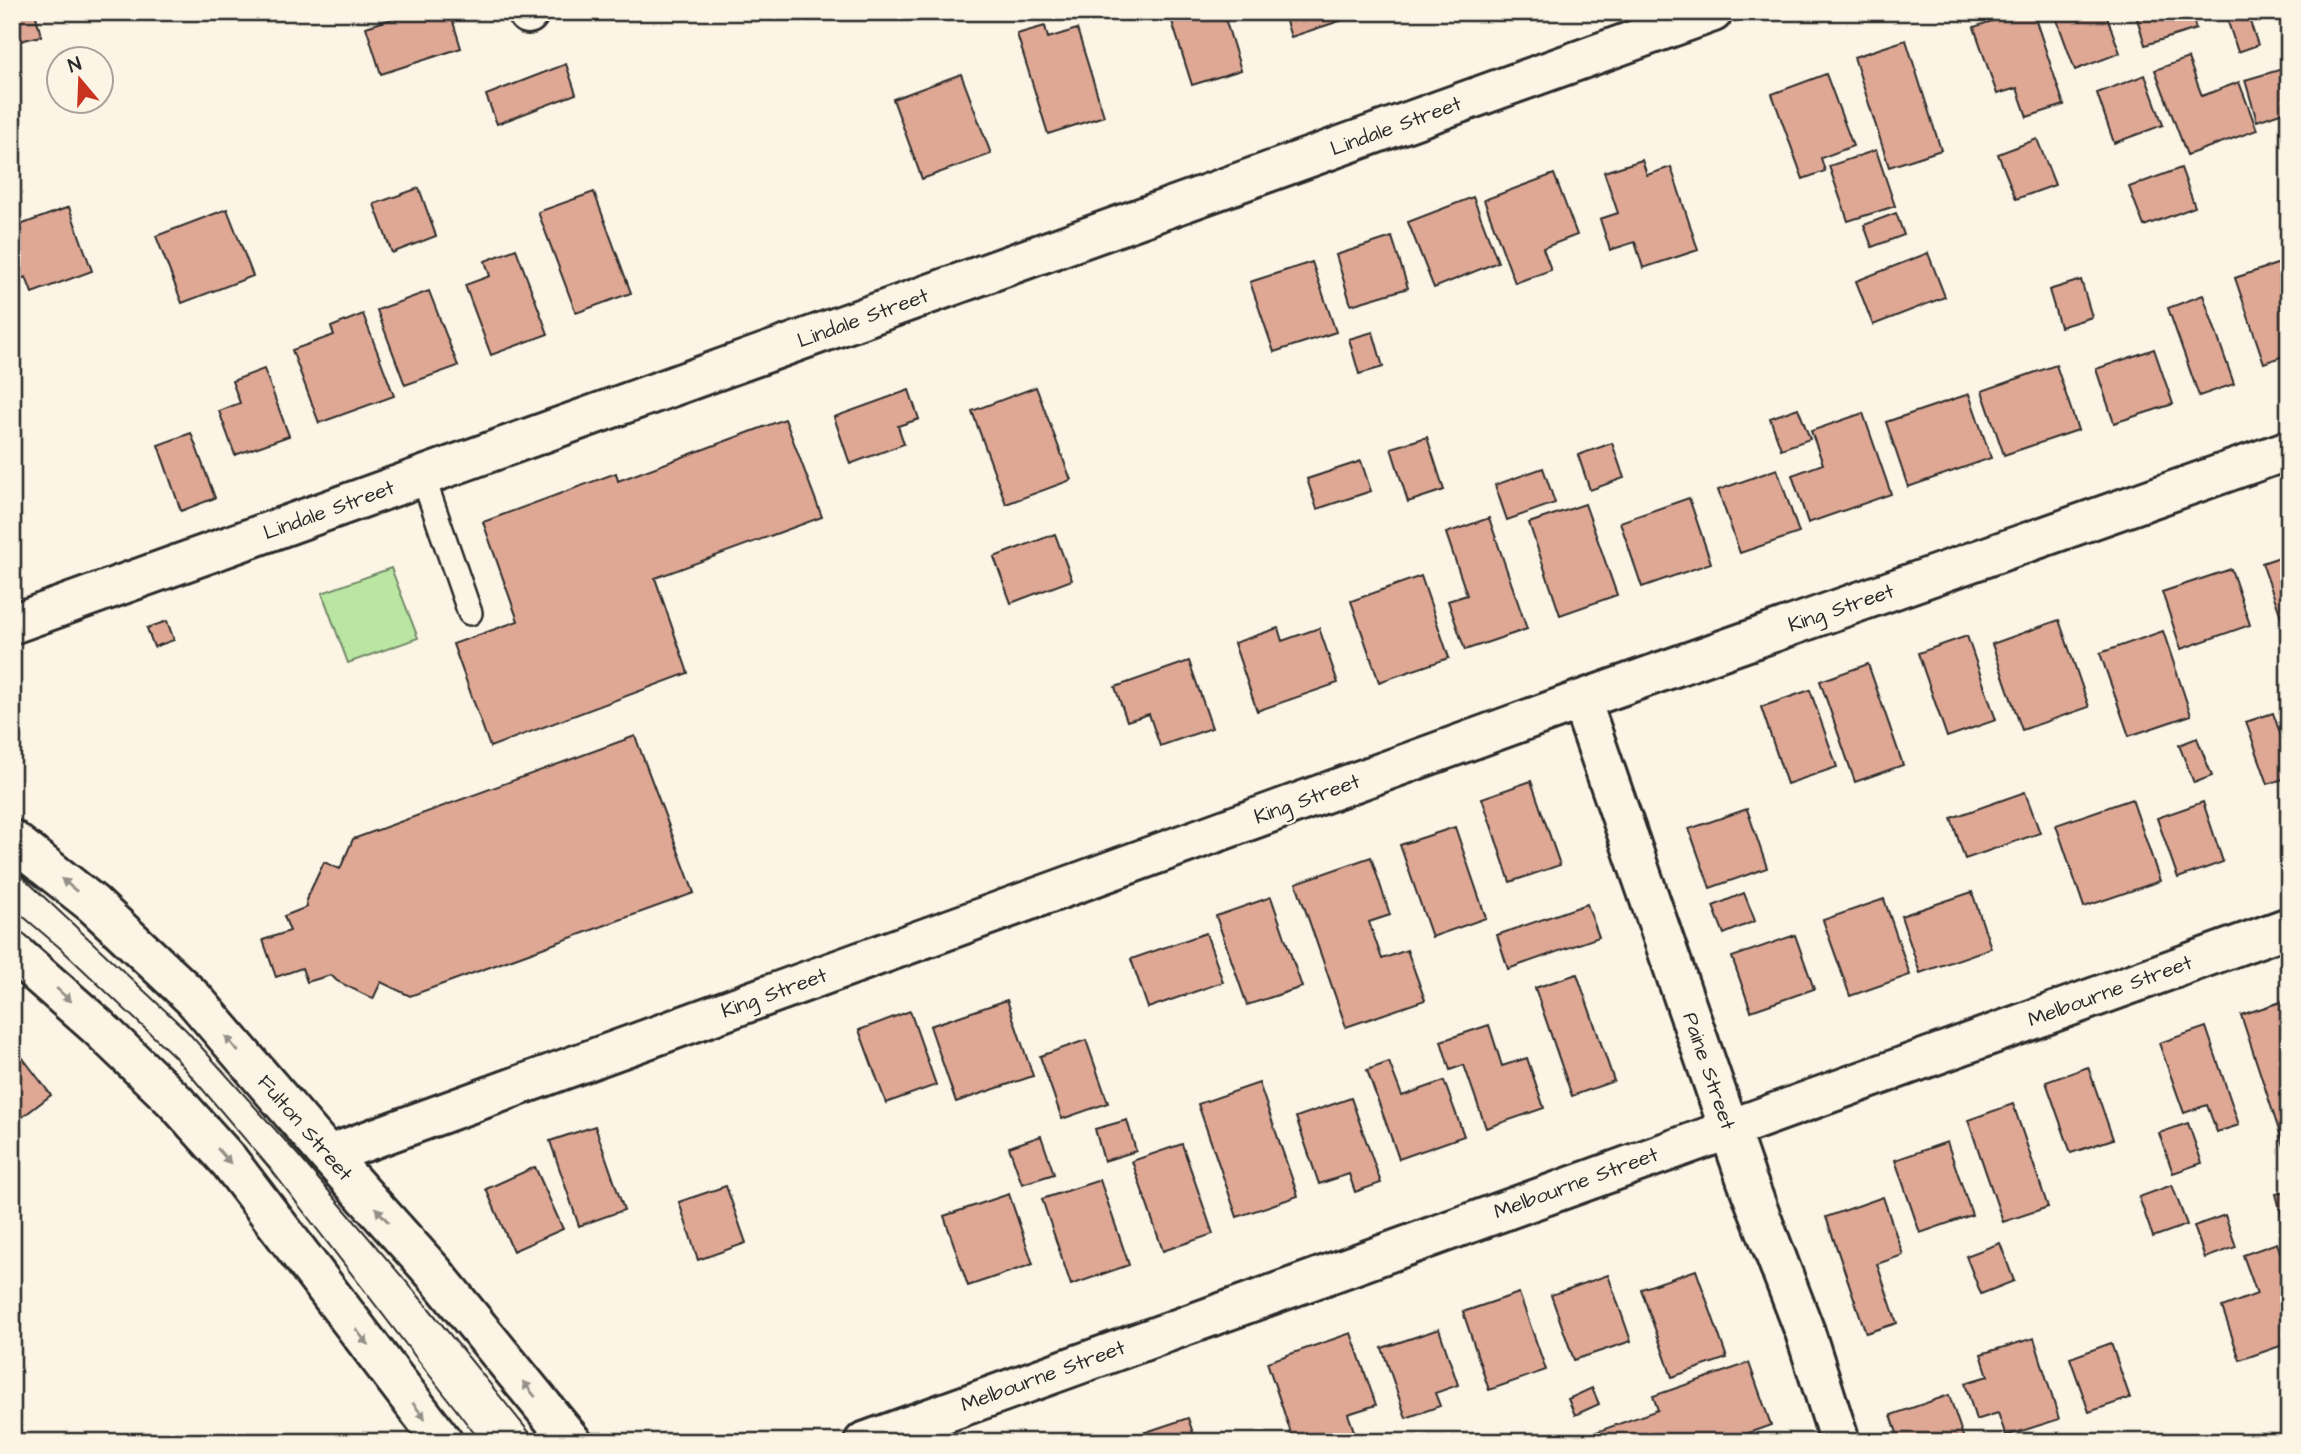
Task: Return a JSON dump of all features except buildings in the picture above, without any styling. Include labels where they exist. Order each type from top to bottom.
[{"type":"street","name":"Lindale Street","points":[[12,624],[1713,12]]},
{"type":"street","name":"King Street","points":[[328,1155],[1581,699],[2289,450]]},
{"type":"street","name":"Paine Street","points":[[1581,699],[1729,1128],[1805,1332],[1839,1442]]},
{"type":"street","name":"Fulton Street","points":[[12,840],[93,904],[194,999],[434,1273],[572,1442]]},
{"type":"street","name":"Melbourne Street","points":[[864,1442],[2289,927]]},
{"type":"street","points":[[12,951],[98,1027],[165,1092],[229,1161],[443,1442]]},
{"type":"lane","points":[[423,477],[470,613]]},
{"type":"green space","points":[[391,568],[418,638],[348,663],[322,593]]},
{"type":"tram line","points":[[12,867],[186,1030],[298,1155],[427,1306],[537,1442]]},
{"type":"tram line","points":[[12,907],[59,947],[175,1057],[273,1172],[481,1442]]}]
